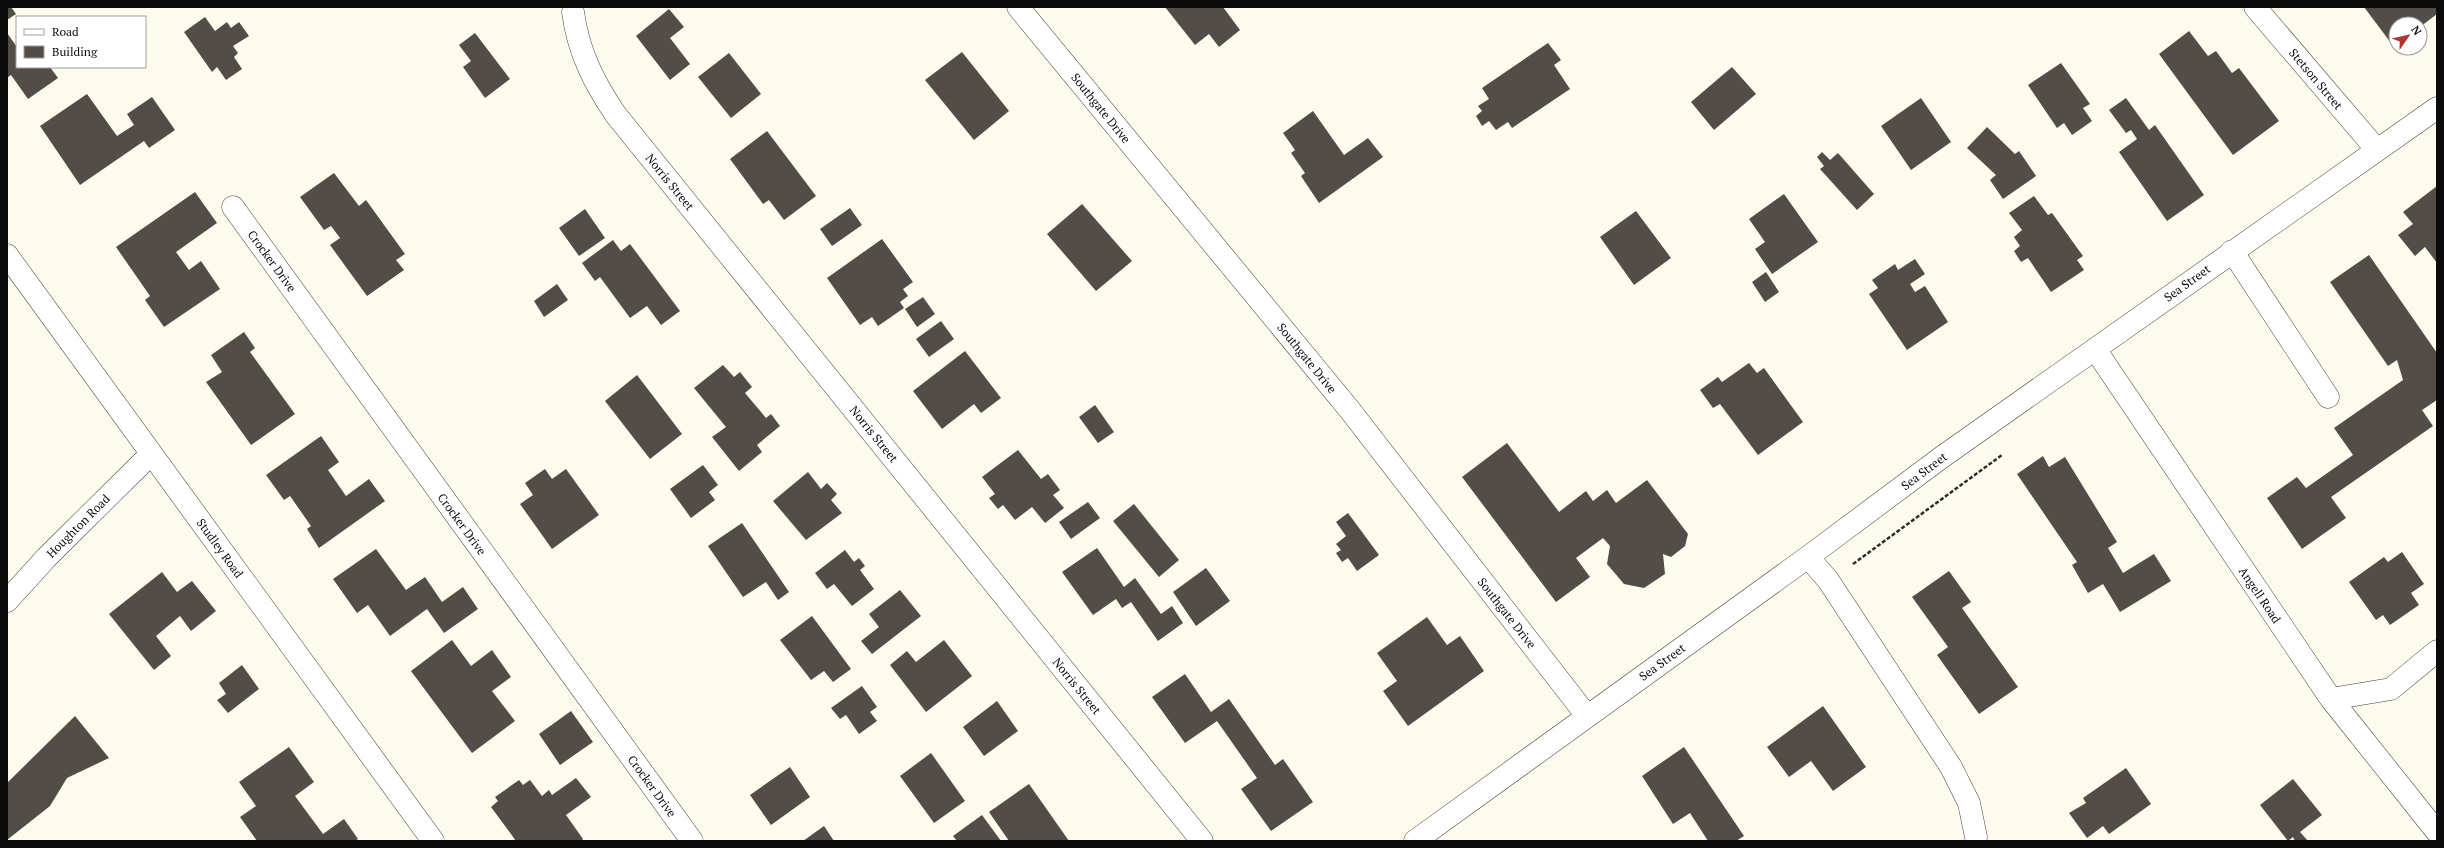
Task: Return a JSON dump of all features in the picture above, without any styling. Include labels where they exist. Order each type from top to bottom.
[{"type":"street","name":"Southgate Drive","points":[[1018,7],[1349,409],[1588,716]]},
{"type":"street","name":"Stetson Street","points":[[2255,7],[2377,150]]},
{"type":"street","name":"Norris Street","points":[[573,12],[576,33],[584,60],[597,87],[616,114],[1202,841]]},
{"type":"street","name":"Sea Street","points":[[1415,841],[1808,557],[1942,457],[2437,108]]},
{"type":"street","name":"Crocker Drive","points":[[233,206],[692,841]]},
{"type":"street","points":[[2232,252],[2328,397]]},
{"type":"street","name":"Studley Road","points":[[7,255],[433,841]]},
{"type":"street","name":"Angell Road","points":[[2095,349],[2331,699],[2437,832]]},
{"type":"street","name":"Houghton Road","points":[[7,601],[47,557],[151,454]]},
{"type":"street","points":[[1808,557],[1828,580],[1951,767],[1969,803],[1976,836]]},
{"type":"street","points":[[2331,699],[2391,689],[2437,651]]},
{"type":"building","points":[[7,7],[11,7],[16,14],[7,20]]},
{"type":"building","points":[[1165,7],[1223,7],[1240,30],[1219,47],[1209,34],[1195,45]]},
{"type":"building","points":[[2364,7],[2437,7],[2437,14],[2428,21],[2428,16],[2388,16],[2388,39]]},
{"type":"building","points":[[669,9],[684,27],[670,38],[690,64],[670,80],[636,36]]},
{"type":"building","points":[[205,17],[215,31],[227,22],[231,28],[239,22],[249,36],[233,46],[238,53],[234,57],[242,69],[226,80],[217,67],[212,72],[184,32]]},
{"type":"building","points":[[2189,31],[2208,56],[2216,51],[2232,73],[2239,68],[2279,121],[2233,155],[2159,54]]},
{"type":"building","points":[[7,33],[16,46],[16,68],[51,68],[58,78],[28,99],[11,75],[7,78]]},
{"type":"building","points":[[475,33],[510,79],[485,98],[463,67],[471,61],[459,45]]},
{"type":"building","points":[[1548,43],[1561,60],[1554,65],[1570,89],[1512,128],[1508,122],[1496,130],[1489,121],[1482,126],[1476,116],[1482,111],[1478,106],[1489,99],[1482,88]]},
{"type":"building","points":[[962,52],[1009,111],[974,140],[925,80]]},
{"type":"building","points":[[729,53],[761,94],[731,118],[698,77]]},
{"type":"building","points":[[2061,63],[2090,104],[2083,108],[2092,121],[2072,135],[2064,123],[2057,128],[2028,85]]},
{"type":"building","points":[[1732,67],[1756,94],[1714,130],[1691,102]]},
{"type":"building","points":[[87,94],[117,136],[134,125],[127,114],[152,97],[175,130],[149,148],[144,141],[80,185],[40,126]]},
{"type":"building","points":[[1921,98],[1951,142],[1911,170],[1881,126]]},
{"type":"building","points":[[2126,98],[2149,130],[2155,125],[2204,195],[2167,221],[2119,152],[2137,139],[2131,130],[2126,133],[2109,110]]},
{"type":"building","points":[[1313,111],[1344,155],[1368,138],[1383,157],[1319,203],[1301,176],[1305,173],[1291,153],[1295,150],[1283,133]]},
{"type":"building","points":[[1987,127],[2015,154],[2019,151],[2036,176],[2003,199],[1990,180],[1996,175],[1967,148]]},
{"type":"building","points":[[767,131],[816,196],[784,220],[769,200],[763,204],[730,159]]},
{"type":"building","points":[[1822,152],[1830,160],[1838,153],[1874,194],[1857,210],[1820,169],[1824,166],[1817,157]]},
{"type":"building","points":[[334,173],[359,206],[366,200],[405,254],[396,260],[404,270],[367,296],[330,245],[340,238],[331,226],[324,230],[300,197]]},
{"type":"building","points":[[2437,186],[2437,263],[2425,247],[2415,256],[2398,235],[2413,224],[2403,212]]},
{"type":"building","points":[[195,192],[217,223],[176,252],[189,270],[201,261],[220,289],[164,327],[145,300],[150,296],[116,247]]},
{"type":"building","points":[[1784,194],[1818,242],[1772,274],[1755,249],[1765,242],[1749,219]]},
{"type":"building","points":[[2034,196],[2048,215],[2052,213],[2083,256],[2077,260],[2084,270],[2051,292],[2028,258],[2021,262],[2014,251],[2020,246],[2014,237],[2022,230],[2009,213]]},
{"type":"building","points":[[1082,204],[1132,261],[1096,291],[1047,234]]},
{"type":"building","points":[[850,208],[862,225],[832,246],[820,229]]},
{"type":"building","points":[[585,209],[605,238],[579,256],[559,228]]},
{"type":"building","points":[[1636,211],[1671,258],[1634,285],[1600,237]]},
{"type":"building","points":[[882,239],[913,282],[903,289],[908,296],[900,302],[904,308],[878,326],[872,317],[860,325],[827,278]]},
{"type":"building","points":[[613,240],[621,251],[630,244],[680,311],[661,325],[647,306],[630,318],[600,277],[595,281],[582,263]]},
{"type":"building","points":[[2369,255],[2437,353],[2437,400],[2422,410],[2433,426],[2331,497],[2346,518],[2302,549],[2267,498],[2297,477],[2306,488],[2353,455],[2334,428],[2403,380],[2397,360],[2388,366],[2330,282]]},
{"type":"building","points":[[1915,259],[1925,274],[1910,284],[1915,292],[1925,286],[1948,322],[1907,350],[1869,294],[1878,288],[1872,280],[1895,264],[1898,270]]},
{"type":"building","points":[[1766,272],[1779,292],[1765,302],[1752,282]]},
{"type":"building","points":[[557,284],[568,300],[544,317],[534,301]]},
{"type":"building","points":[[923,297],[935,314],[917,327],[905,309]]},
{"type":"building","points":[[941,321],[954,339],[929,357],[916,339]]},
{"type":"building","points":[[244,332],[255,348],[250,352],[295,414],[251,445],[206,382],[222,372],[211,355]]},
{"type":"building","points":[[965,351],[1001,398],[981,413],[974,404],[942,429],[913,391]]},
{"type":"building","points":[[1749,363],[1757,373],[1764,368],[1803,422],[1758,455],[1720,404],[1713,408],[1700,390],[1718,377],[1722,382]]},
{"type":"building","points":[[723,365],[734,377],[740,372],[752,387],[745,393],[766,418],[771,414],[780,426],[757,445],[762,452],[739,471],[712,437],[726,427],[694,388]]},
{"type":"building","points":[[637,375],[682,434],[650,459],[605,401]]},
{"type":"building","points":[[1095,405],[1114,432],[1098,443],[1079,417]]},
{"type":"building","points":[[321,436],[339,462],[328,470],[346,496],[369,479],[385,501],[319,548],[307,529],[311,526],[290,496],[284,500],[266,475]]},
{"type":"building","points":[[1507,443],[1559,512],[1586,491],[1593,501],[1607,490],[1616,503],[1647,480],[1688,534],[1685,546],[1671,557],[1663,554],[1665,574],[1644,588],[1624,584],[1607,564],[1610,546],[1603,538],[1576,558],[1590,577],[1556,602],[1462,477]]},
{"type":"building","points":[[1018,450],[1041,479],[1048,474],[1060,490],[1053,495],[1064,508],[1045,523],[1032,507],[1015,520],[1003,505],[998,509],[989,498],[995,494],[982,477]]},
{"type":"building","points":[[2043,456],[2049,467],[2065,457],[2117,542],[2108,548],[2123,573],[2154,554],[2171,581],[2120,612],[2103,584],[2088,593],[2072,565],[2077,562],[2017,474]]},
{"type":"building","points":[[703,465],[718,485],[709,492],[715,500],[691,518],[670,489]]},
{"type":"building","points":[[545,469],[552,479],[566,469],[599,515],[552,549],[520,504],[533,495],[525,483]]},
{"type":"building","points":[[808,472],[821,489],[827,483],[837,494],[831,500],[842,513],[806,540],[773,501]]},
{"type":"building","points":[[1088,502],[1100,518],[1071,539],[1059,522]]},
{"type":"building","points":[[1134,504],[1179,560],[1159,577],[1113,521]]},
{"type":"building","points":[[1348,513],[1379,555],[1357,571],[1348,558],[1342,562],[1336,553],[1341,550],[1336,544],[1346,536],[1336,522]]},
{"type":"building","points":[[742,523],[789,592],[778,600],[766,582],[743,597],[708,546]]},
{"type":"building","points":[[1097,548],[1124,587],[1135,578],[1161,614],[1172,606],[1183,623],[1158,641],[1131,602],[1122,608],[1116,599],[1093,615],[1062,572]]},
{"type":"building","points":[[376,549],[406,590],[425,577],[442,602],[463,587],[478,609],[444,633],[427,609],[390,636],[368,605],[357,613],[333,579]]},
{"type":"building","points":[[845,550],[854,562],[859,558],[865,566],[860,570],[874,589],[852,606],[834,584],[827,589],[815,573]]},
{"type":"building","points":[[2402,552],[2424,584],[2411,593],[2419,605],[2390,625],[2383,615],[2376,620],[2349,582],[2384,557],[2388,562]]},
{"type":"building","points":[[1206,568],[1230,601],[1196,626],[1173,592]]},
{"type":"building","points":[[1949,571],[1971,602],[1962,608],[2018,687],[1979,714],[1937,655],[1948,647],[1912,597]]},
{"type":"building","points":[[162,572],[177,592],[192,581],[216,611],[191,631],[180,616],[156,636],[171,656],[154,670],[109,614]]},
{"type":"building","points":[[900,590],[921,616],[872,654],[861,641],[879,627],[869,614]]},
{"type":"building","points":[[812,616],[851,669],[833,682],[824,671],[811,680],[780,640]]},
{"type":"building","points":[[1427,617],[1447,645],[1460,636],[1484,671],[1408,726],[1383,691],[1397,681],[1377,653]]},
{"type":"building","points":[[452,640],[471,666],[492,650],[511,677],[492,691],[515,721],[472,753],[411,671]]},
{"type":"building","points":[[944,640],[972,676],[926,712],[890,665],[907,651],[916,662]]},
{"type":"building","points":[[242,665],[259,689],[228,713],[217,700],[226,694],[219,683]]},
{"type":"building","points":[[1185,674],[1211,712],[1229,699],[1275,765],[1283,759],[1313,802],[1271,831],[1241,789],[1257,778],[1217,721],[1185,743],[1152,697]]},
{"type":"building","points":[[862,686],[877,707],[870,712],[877,721],[859,734],[846,715],[840,719],[831,708]]},
{"type":"building","points":[[997,701],[1018,731],[984,756],[963,727]]},
{"type":"building","points":[[1823,706],[1866,767],[1833,791],[1811,761],[1789,777],[1767,747]]},
{"type":"building","points":[[571,711],[593,742],[560,765],[539,734]]},
{"type":"building","points":[[75,716],[109,758],[67,778],[50,806],[7,840],[7,783]]},
{"type":"building","points":[[289,747],[314,782],[295,796],[323,834],[344,819],[358,839],[355,841],[257,841],[240,817],[256,806],[239,782]]},
{"type":"building","points":[[1684,747],[1744,836],[1736,841],[1708,841],[1690,813],[1673,824],[1642,776]]},
{"type":"building","points":[[931,753],[965,801],[934,823],[900,776]]},
{"type":"building","points":[[790,767],[810,797],[771,825],[750,795]]},
{"type":"building","points":[[2126,768],[2151,804],[2109,834],[2103,826],[2087,838],[2069,813],[2086,803],[2083,798]]},
{"type":"building","points":[[576,778],[591,797],[566,815],[583,839],[581,841],[516,841],[491,807],[498,801],[495,797],[519,780],[523,785],[530,780],[542,796],[549,790],[552,795]]},
{"type":"building","points":[[2293,779],[2322,815],[2300,832],[2308,841],[2295,841],[2293,837],[2288,841],[2260,805]]},
{"type":"building","points":[[1029,784],[1069,841],[1009,841],[989,812]]},
{"type":"building","points":[[982,815],[1001,841],[957,841],[953,836]]},
{"type":"building","points":[[824,826],[834,841],[803,841]]}]
